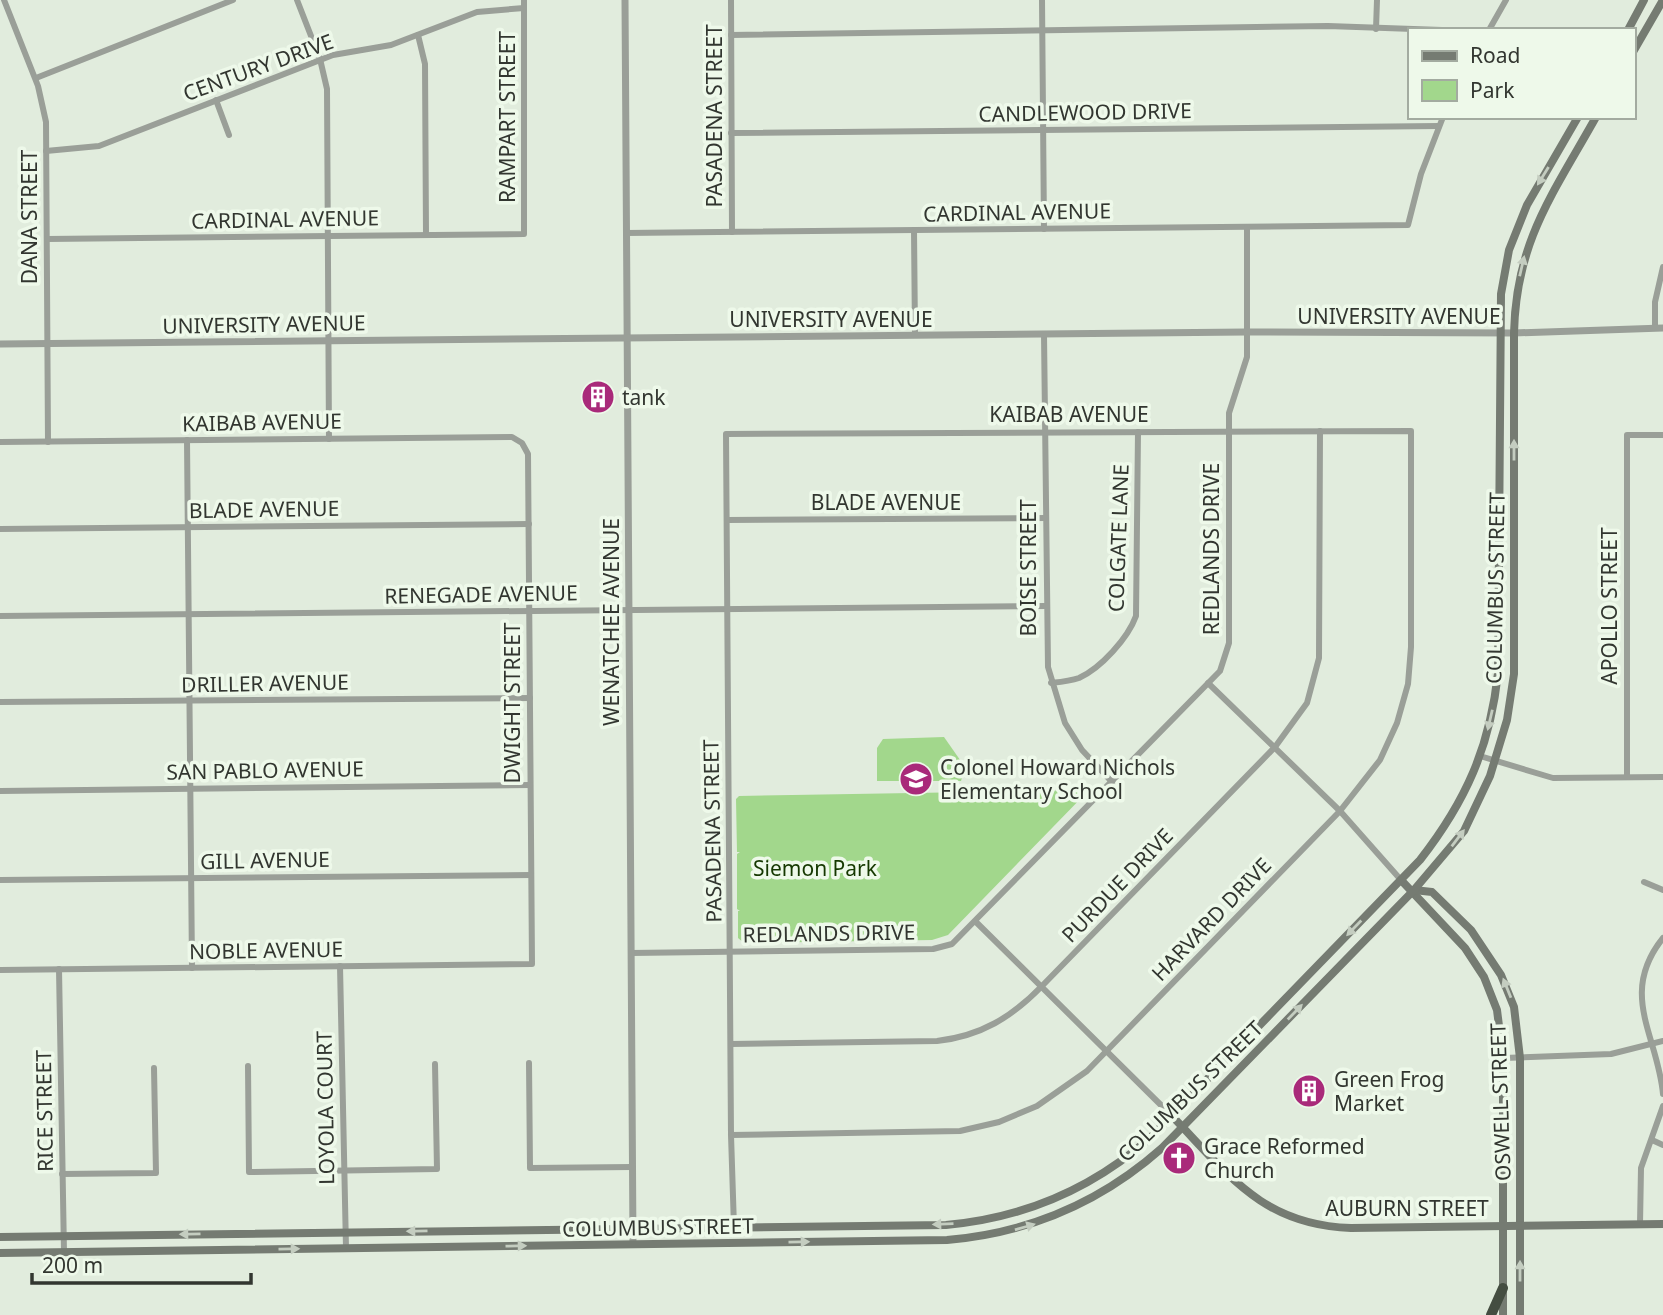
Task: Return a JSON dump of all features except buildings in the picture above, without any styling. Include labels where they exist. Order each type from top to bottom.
[{"type":"highway","points":[[1491,1315],[1503,1288]]},
{"type":"main road","points":[[1629,28],[1644,0]]},
{"type":"main road","points":[[1635,49],[1663,0]]},
{"type":"main road","name":"COLUMBUS STREET","points":[[0,1237],[946,1224],[1012,1214],[1054,1200],[1094,1180],[1135,1151],[1401,880],[1450,822],[1480,756],[1491,717],[1498,664],[1498,334],[1504,274],[1517,227],[1538,183],[1577,119]]},
{"type":"main road","name":"COLUMBUS STREET","points":[[0,1253],[947,1240],[993,1235],[1060,1215],[1102,1194],[1145,1163],[1415,890],[1464,831],[1496,762],[1511,697],[1514,657],[1514,334],[1519,277],[1532,233],[1552,191],[1595,119]]},
{"type":"main road","name":"OSWELL STREET","points":[[1401,880],[1415,890],[1432,892],[1472,930],[1493,959],[1514,1007],[1520,1058],[1520,1315]]},
{"type":"main road","name":"OSWELL STREET","points":[[1415,890],[1420,903],[1465,948],[1484,978],[1497,1010],[1503,1058],[1503,1315]]},
{"type":"main road","name":"AUBURN STREET","points":[[1172,1116],[1240,1188],[1269,1208],[1302,1221],[1350,1228],[1663,1224]]},
{"type":"street","name":"DANA STREET","points":[[4,0],[36,78],[43,104],[46,152],[48,442]]},
{"type":"street","points":[[36,78],[233,0]]},
{"type":"street","points":[[297,0],[320,59],[327,89],[329,439]]},
{"type":"street","name":"WENATCHEE AVENUE","points":[[625,0],[633,1244]]},
{"type":"street","name":"PASADENA STREET","points":[[731,0],[732,232]]},
{"type":"street","points":[[1042,0],[1044,229]]},
{"type":"street","points":[[1376,29],[1377,0]]},
{"type":"street","points":[[1490,28],[1506,0]]},
{"type":"street","name":"CENTURY DRIVE","points":[[46,152],[99,146],[320,59],[391,45],[477,12],[524,4]]},
{"type":"street","name":"RAMPART STREET","points":[[524,4],[524,234]]},
{"type":"street","points":[[731,35],[1328,26],[1408,29]]},
{"type":"street","points":[[418,35],[425,64],[426,235]]},
{"type":"street","points":[[216,100],[229,135]]},
{"type":"street","points":[[1439,126],[1442,119]]},
{"type":"street","name":"CARDINAL AVENUE","points":[[626,233],[1408,225],[1421,174],[1439,126]]},
{"type":"street","name":"CANDLEWOOD DRIVE","points":[[731,133],[1439,126]]},
{"type":"street","name":"REDLANDS DRIVE","points":[[631,953],[933,949],[952,944],[1209,683],[1224,663],[1229,643],[1229,431],[1231,403],[1245,368],[1247,227]]},
{"type":"street","points":[[914,230],[915,335]]},
{"type":"street","name":"CARDINAL AVENUE","points":[[47,239],[524,234]]},
{"type":"street","points":[[1659,328],[1655,302],[1663,267]]},
{"type":"street","name":"UNIVERSITY AVENUE","points":[[0,344],[1246,332],[1514,334],[1659,328]]},
{"type":"street","name":"BOISE STREET","points":[[1044,334],[1046,648],[1051,683],[1059,709],[1073,737],[1112,782]]},
{"type":"street","name":"PURDUE DRIVE","points":[[731,1044],[952,1040],[1001,1022],[1042,986],[1275,747],[1307,703],[1319,658],[1320,431]]},
{"type":"street","name":"KAIBAB AVENUE","points":[[726,434],[1411,431]]},
{"type":"street","name":"HARVARD DRIVE","points":[[731,1135],[939,1133],[980,1127],[1019,1115],[1055,1096],[1108,1050],[1340,811],[1380,760],[1397,723],[1408,684],[1411,647],[1411,431]]},
{"type":"street","name":"COLGATE LANE","points":[[1051,683],[1070,681],[1088,673],[1127,634],[1136,616],[1138,432]]},
{"type":"street","name":"PASADENA STREET","points":[[726,434],[734,1227]]},
{"type":"street","name":"APOLLO STREET","points":[[1627,777],[1627,435],[1663,435]]},
{"type":"street","name":"KAIBAB AVENUE","points":[[0,442],[512,438],[522,443]]},
{"type":"street","points":[[187,440],[192,968]]},
{"type":"street","name":"DWIGHT STREET","points":[[522,443],[528,454],[531,964]]},
{"type":"street","name":"BLADE AVENUE","points":[[727,520],[1046,518]]},
{"type":"street","name":"BLADE AVENUE","points":[[0,529],[529,524]]},
{"type":"street","name":"RENEGADE AVENUE","points":[[0,615],[1046,606]]},
{"type":"street","name":"OSWELL STREET","points":[[1209,683],[1340,811],[1401,880]]},
{"type":"street","name":"DRILLER AVENUE","points":[[0,702],[530,698]]},
{"type":"street","points":[[1480,756],[1553,778],[1663,776]]},
{"type":"street","name":"SAN PABLO AVENUE","points":[[0,791],[530,785]]},
{"type":"street","name":"GILL AVENUE","points":[[0,880],[531,874]]},
{"type":"street","points":[[1644,882],[1663,890]]},
{"type":"street","name":"AUBURN STREET","points":[[976,922],[1172,1116]]},
{"type":"street","points":[[1663,938],[1647,964],[1641,990],[1643,1017],[1663,1094]]},
{"type":"street","name":"NOBLE AVENUE","points":[[0,970],[531,964]]},
{"type":"street","name":"LOYOLA COURT","points":[[340,966],[346,1248]]},
{"type":"street","name":"RICE STREET","points":[[59,970],[64,1252]]},
{"type":"street","points":[[1503,1058],[1611,1054],[1663,1041]]},
{"type":"street","points":[[529,1063],[530,1168],[632,1167]]},
{"type":"street","points":[[248,1066],[249,1172],[437,1170],[435,1064]]},
{"type":"street","points":[[62,1174],[156,1173],[154,1068]]},
{"type":"street","points":[[1640,1224],[1641,1168],[1663,1106]]},
{"type":"street","points":[[1652,1140],[1663,1145]]},
{"type":"green space","points":[[944,737],[965,767],[961,781],[877,781],[877,748],[883,739]]},
{"type":"green space","name":"Siemon Park","points":[[1089,790],[948,935],[932,940],[744,943],[738,938],[740,911],[737,909],[737,854],[740,852],[737,852],[736,799],[739,796]]},
{"type":"place","name":"tank","points":[[598,397]]},
{"type":"place","name":"Colonel Howard Nichols Elementary School","points":[[916,779]]},
{"type":"place","name":"Green Frog Market","points":[[1309,1091]]},
{"type":"place","name":"Grace Reformed Church","points":[[1179,1158]]}]
